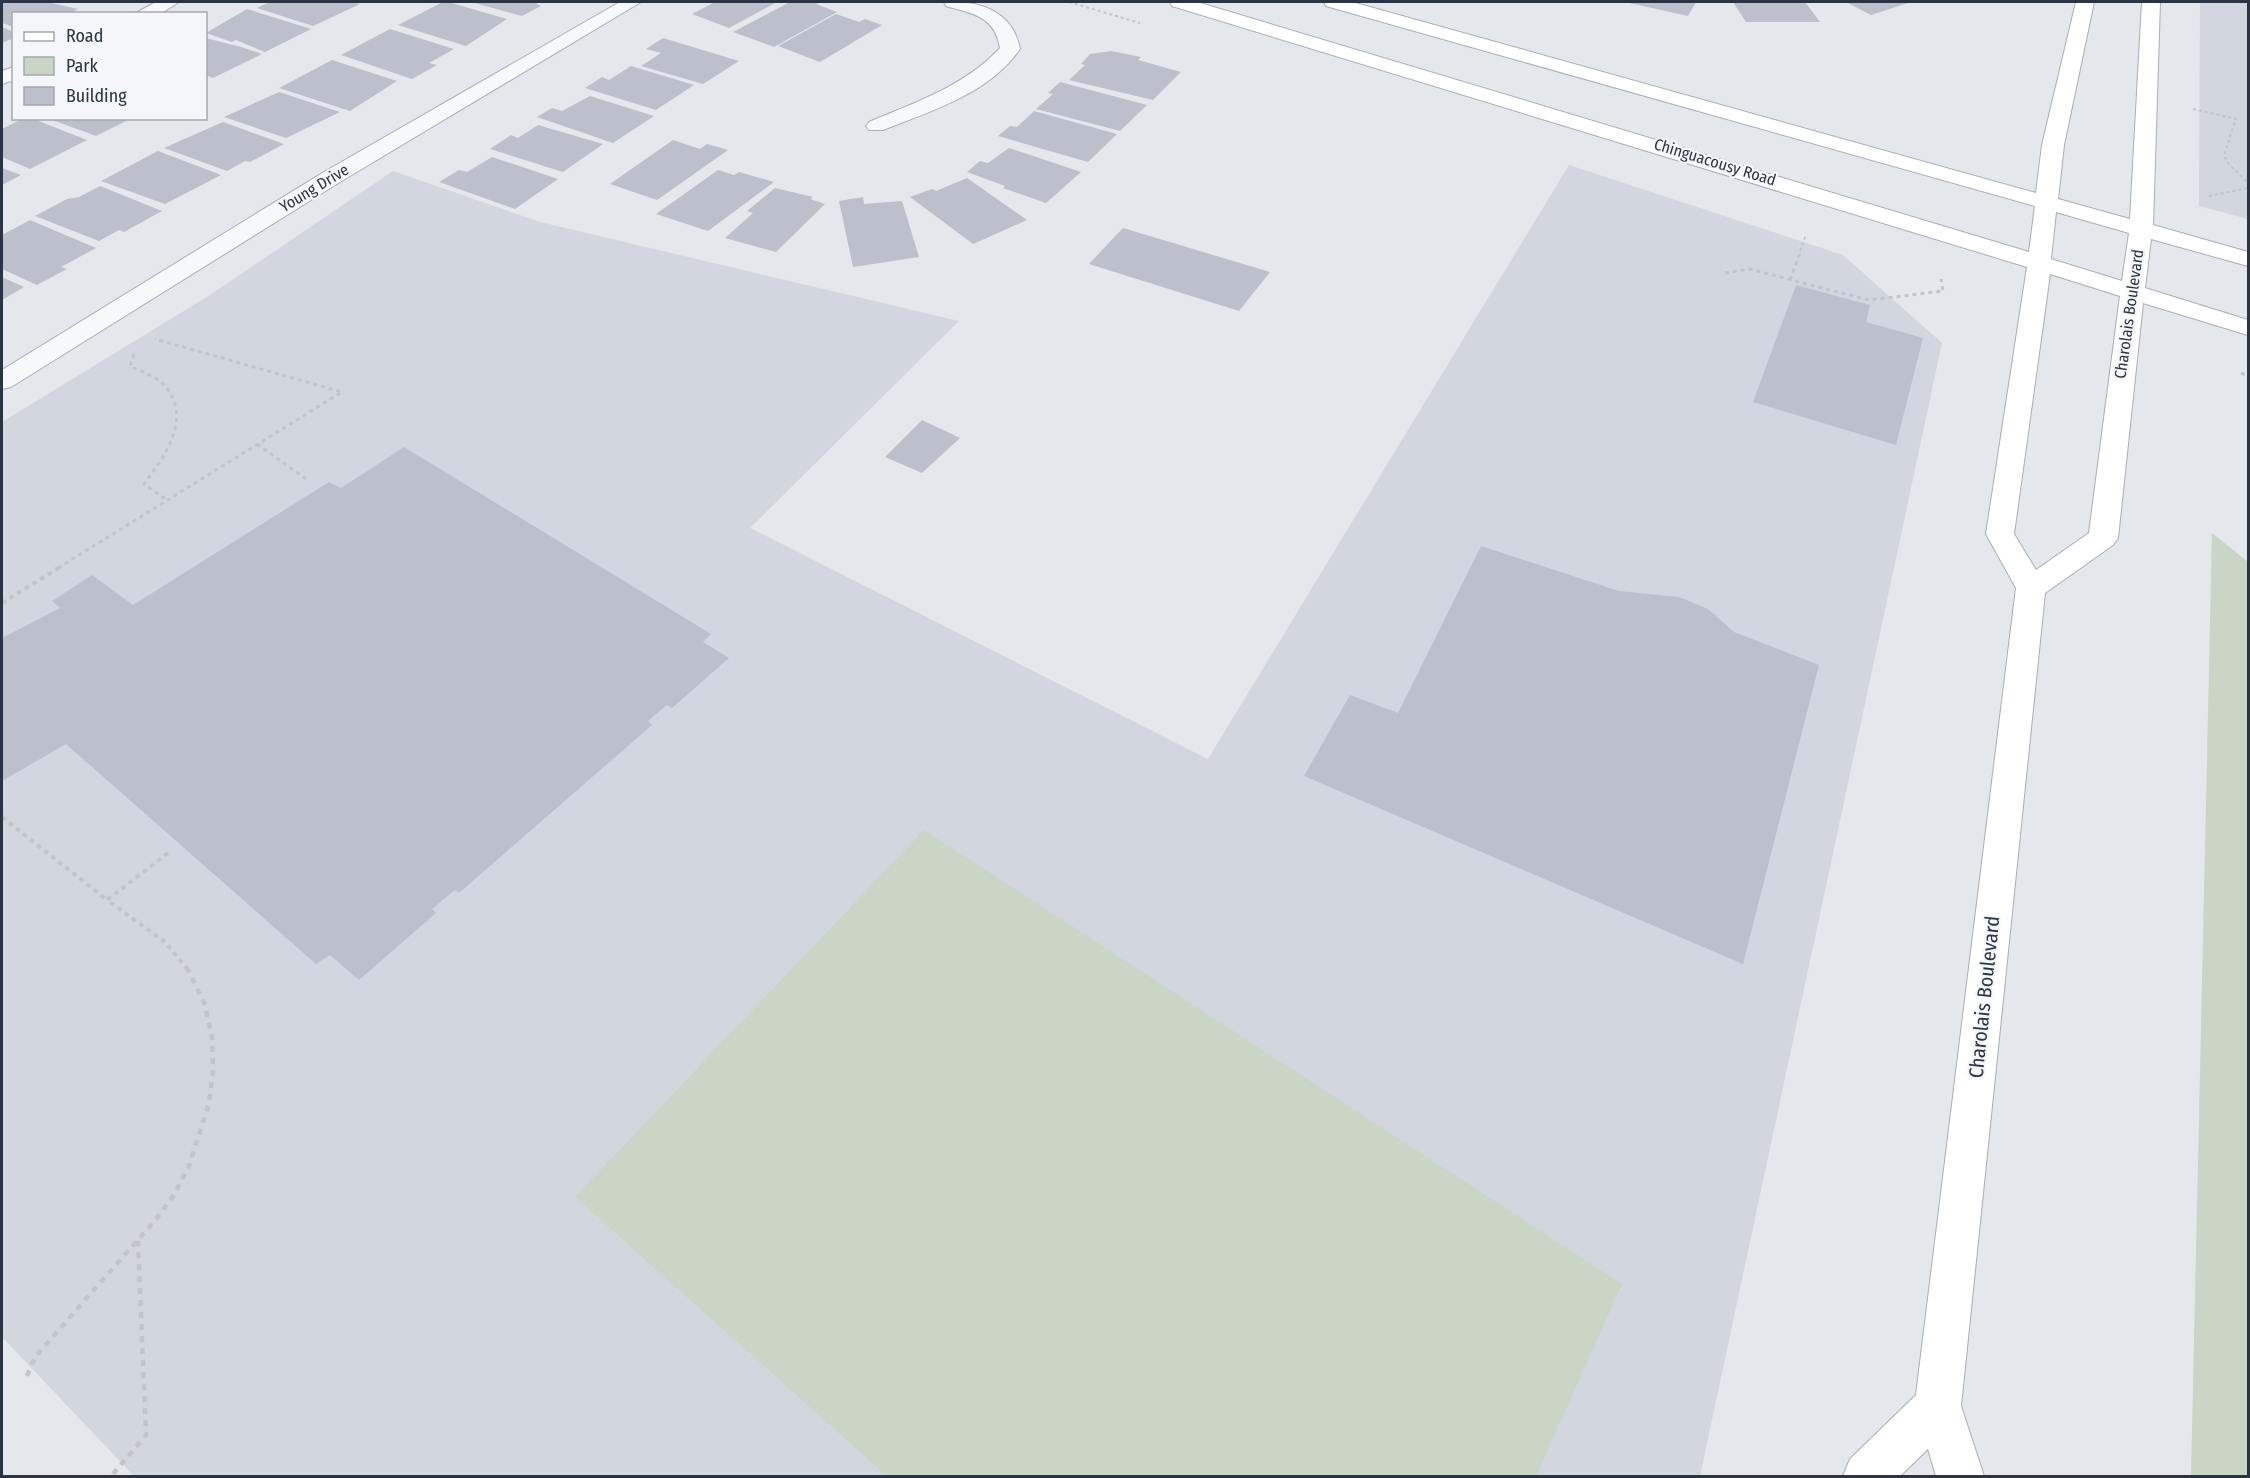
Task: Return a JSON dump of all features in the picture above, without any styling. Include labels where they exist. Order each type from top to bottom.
[{"type":"street","points":[[148,12],[170,2]]},
{"type":"street","name":"Young Drive","points":[[2,381],[332,177],[632,2]]},
{"type":"street","points":[[876,126],[969,86],[998,64],[1010,49],[1009,32],[1002,22],[988,14],[953,2]]},
{"type":"street","name":"Chinguacousy Road","points":[[1179,2],[1776,181],[2132,294],[2248,328]]},
{"type":"street","points":[[1333,2],[2248,259]]},
{"type":"street","points":[[2031,588],[2000,534],[2039,264],[2053,145],[2085,2]]},
{"type":"street","name":"Charolais Boulevard","points":[[1960,1476],[1938,1406],[2031,588],[2103,538],[2141,229],[2151,2]]},
{"type":"street","points":[[1867,1476],[1938,1406]]},
{"type":"path","points":[[2147,99],[2235,119],[2224,155],[2227,162],[2248,183]]},
{"type":"path","points":[[2209,196],[2248,188]]},
{"type":"path","points":[[1790,279],[1806,235]]},
{"type":"path","points":[[1725,273],[1749,269],[1869,300],[1943,291],[1944,280]]},
{"type":"path","points":[[2,603],[342,392],[151,338]]},
{"type":"path","points":[[138,345],[130,366],[163,384],[174,400],[178,420],[173,442],[144,484],[167,500]]},
{"type":"path","points":[[2241,373],[2248,375]]},
{"type":"path","points":[[257,444],[309,481]]},
{"type":"path","points":[[2,817],[172,948],[197,984],[214,1043],[213,1077],[206,1119],[193,1157],[174,1195],[138,1240],[35,1357],[27,1376]]},
{"type":"path","points":[[107,900],[168,853]]},
{"type":"path","points":[[113,1473],[146,1435],[138,1240]]},
{"type":"shaded area","points":[[2200,2],[2248,2],[2248,219],[2199,206]]},
{"type":"shaded area","points":[[1569,165],[1843,255],[1942,343],[1700,1476],[134,1476],[2,1337],[2,422],[210,295],[393,171],[540,222],[959,321],[750,528],[1208,759]]},
{"type":"green space","points":[[2212,533],[2248,562],[2248,1476],[2191,1476]]},
{"type":"green space","points":[[924,830],[1622,1284],[1536,1476],[887,1476],[575,1197]]},
{"type":"building","points":[[2,2],[47,2],[78,9],[73,12],[12,12],[12,26],[2,23]]},
{"type":"building","points":[[270,2],[360,4],[313,26],[257,8]]},
{"type":"building","points":[[443,2],[507,19],[466,46],[398,25]]},
{"type":"building","points":[[471,2],[540,2],[536,4],[541,6],[522,16]]},
{"type":"building","points":[[715,2],[777,2],[729,28],[692,14]]},
{"type":"building","points":[[790,2],[821,2],[816,4],[837,12],[774,47],[733,32]]},
{"type":"building","points":[[1625,2],[1696,2],[1688,16]]},
{"type":"building","points":[[1733,2],[1805,2],[1820,22],[1746,22]]},
{"type":"building","points":[[1846,2],[1911,2],[1871,15]]},
{"type":"building","points":[[247,9],[311,29],[265,52],[236,40],[232,42],[207,32]]},
{"type":"building","points":[[836,14],[859,22],[865,19],[882,25],[820,62],[778,46]]},
{"type":"building","points":[[2,27],[12,31],[12,39],[2,43]]},
{"type":"building","points":[[390,29],[454,49],[429,63],[437,65],[412,79],[341,55]]},
{"type":"building","points":[[207,38],[262,54],[213,78],[207,75]]},
{"type":"building","points":[[663,38],[739,61],[703,84],[641,66],[661,53],[646,49]]},
{"type":"building","points":[[1111,51],[1141,57],[1138,60],[1181,72],[1153,100],[1069,80],[1085,65],[1081,64],[1090,54]]},
{"type":"building","points":[[332,60],[397,81],[350,111],[279,88]]},
{"type":"building","points":[[631,66],[694,85],[656,110],[585,88],[602,77],[609,80]]},
{"type":"building","points":[[1060,82],[1147,105],[1120,131],[1036,109],[1053,94],[1048,93]]},
{"type":"building","points":[[279,92],[340,112],[286,138],[224,117]]},
{"type":"building","points":[[590,96],[654,116],[613,143],[537,117],[552,108],[562,111]]},
{"type":"building","points":[[1034,111],[1117,134],[1088,162],[998,136],[1010,126],[1017,127]]},
{"type":"building","points":[[20,120],[36,120],[87,140],[30,169],[2,157],[2,129]]},
{"type":"building","points":[[52,120],[128,120],[96,136]]},
{"type":"building","points":[[223,122],[284,144],[227,171],[164,148]]},
{"type":"building","points":[[538,125],[603,144],[563,172],[490,149],[511,135],[518,138]]},
{"type":"building","points":[[673,140],[700,149],[707,144],[728,150],[657,200],[610,184]]},
{"type":"building","points":[[1009,148],[1081,172],[1046,203],[967,172],[980,161],[988,163]]},
{"type":"building","points":[[158,151],[221,175],[165,204],[101,181]]},
{"type":"building","points":[[492,157],[558,179],[515,209],[439,182],[459,170],[467,172]]},
{"type":"building","points":[[2,168],[21,175],[2,185]]},
{"type":"building","points":[[718,170],[734,175],[739,172],[774,182],[708,231],[656,214]]},
{"type":"building","points":[[967,178],[1027,220],[973,244],[910,197],[932,189],[936,191]]},
{"type":"building","points":[[100,186],[162,211],[124,232],[119,230],[99,241],[35,216],[67,199],[79,197]]},
{"type":"building","points":[[775,188],[813,197],[810,199],[825,204],[776,252],[725,238],[753,213],[747,211]]},
{"type":"building","points":[[863,197],[864,204],[902,201],[919,257],[853,267],[839,201]]},
{"type":"building","points":[[30,220],[96,248],[61,267],[67,269],[37,285],[2,269],[2,235]]},
{"type":"building","points":[[1123,228],[1270,272],[1239,311],[1089,264]]},
{"type":"building","points":[[2,277],[24,287],[2,300]]},
{"type":"building","points":[[1796,285],[1870,305],[1866,322],[1923,338],[1896,445],[1753,402]]},
{"type":"building","points":[[922,420],[960,438],[922,473],[885,457]]},
{"type":"building","points":[[404,447],[711,634],[703,642],[729,658],[672,708],[667,705],[648,721],[652,725],[459,893],[455,890],[432,909],[436,913],[359,980],[330,955],[316,964],[66,744],[2,781],[2,638],[60,608],[52,601],[92,575],[133,605],[329,482],[341,488]]},
{"type":"building","points":[[1481,546],[1619,591],[1679,597],[1708,609],[1734,632],[1819,665],[1743,964],[1304,776],[1350,695],[1398,713]]}]
